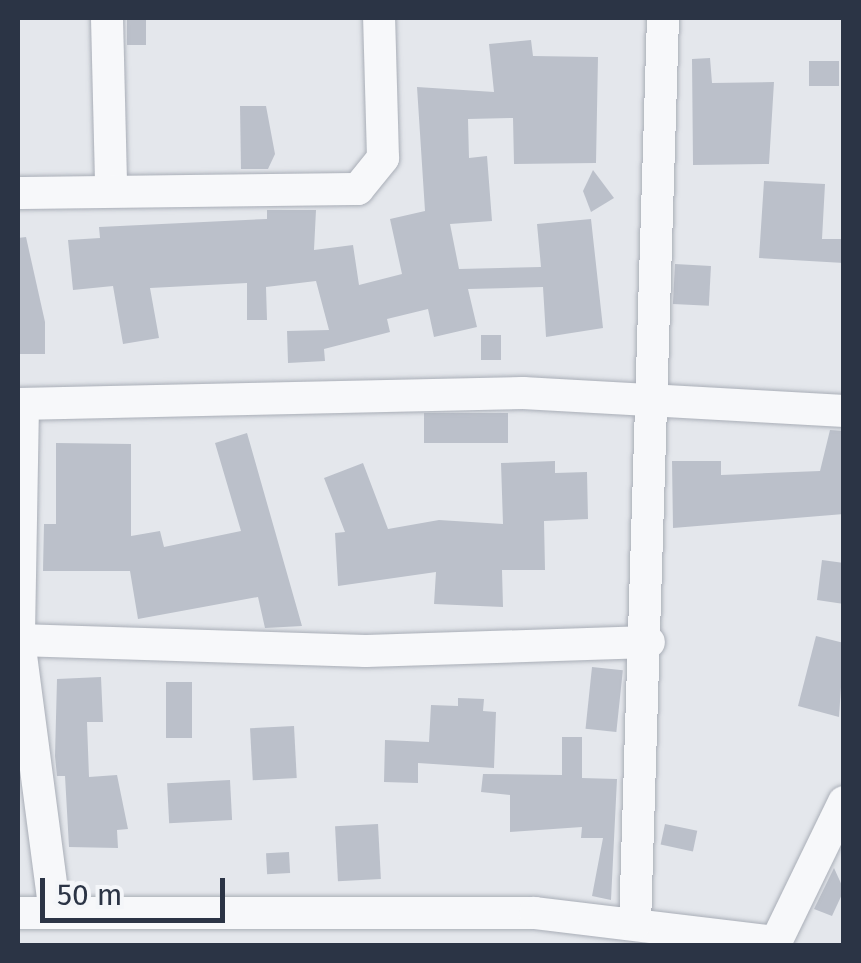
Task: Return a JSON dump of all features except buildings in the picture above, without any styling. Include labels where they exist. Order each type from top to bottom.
[{"type":"street","points":[[107,18],[110,186]]},
{"type":"street","points":[[18,193],[110,186],[358,189],[384,158],[378,18]]},
{"type":"street","points":[[635,924],[648,642],[648,399],[663,18]]},
{"type":"street","points":[[90,946],[68,912],[18,640],[20,404],[648,399],[844,411]]},
{"type":"street","points":[[18,640],[366,651],[648,642]]},
{"type":"street","points":[[18,913],[68,912],[365,932],[536,913],[775,944],[844,802]]}]
